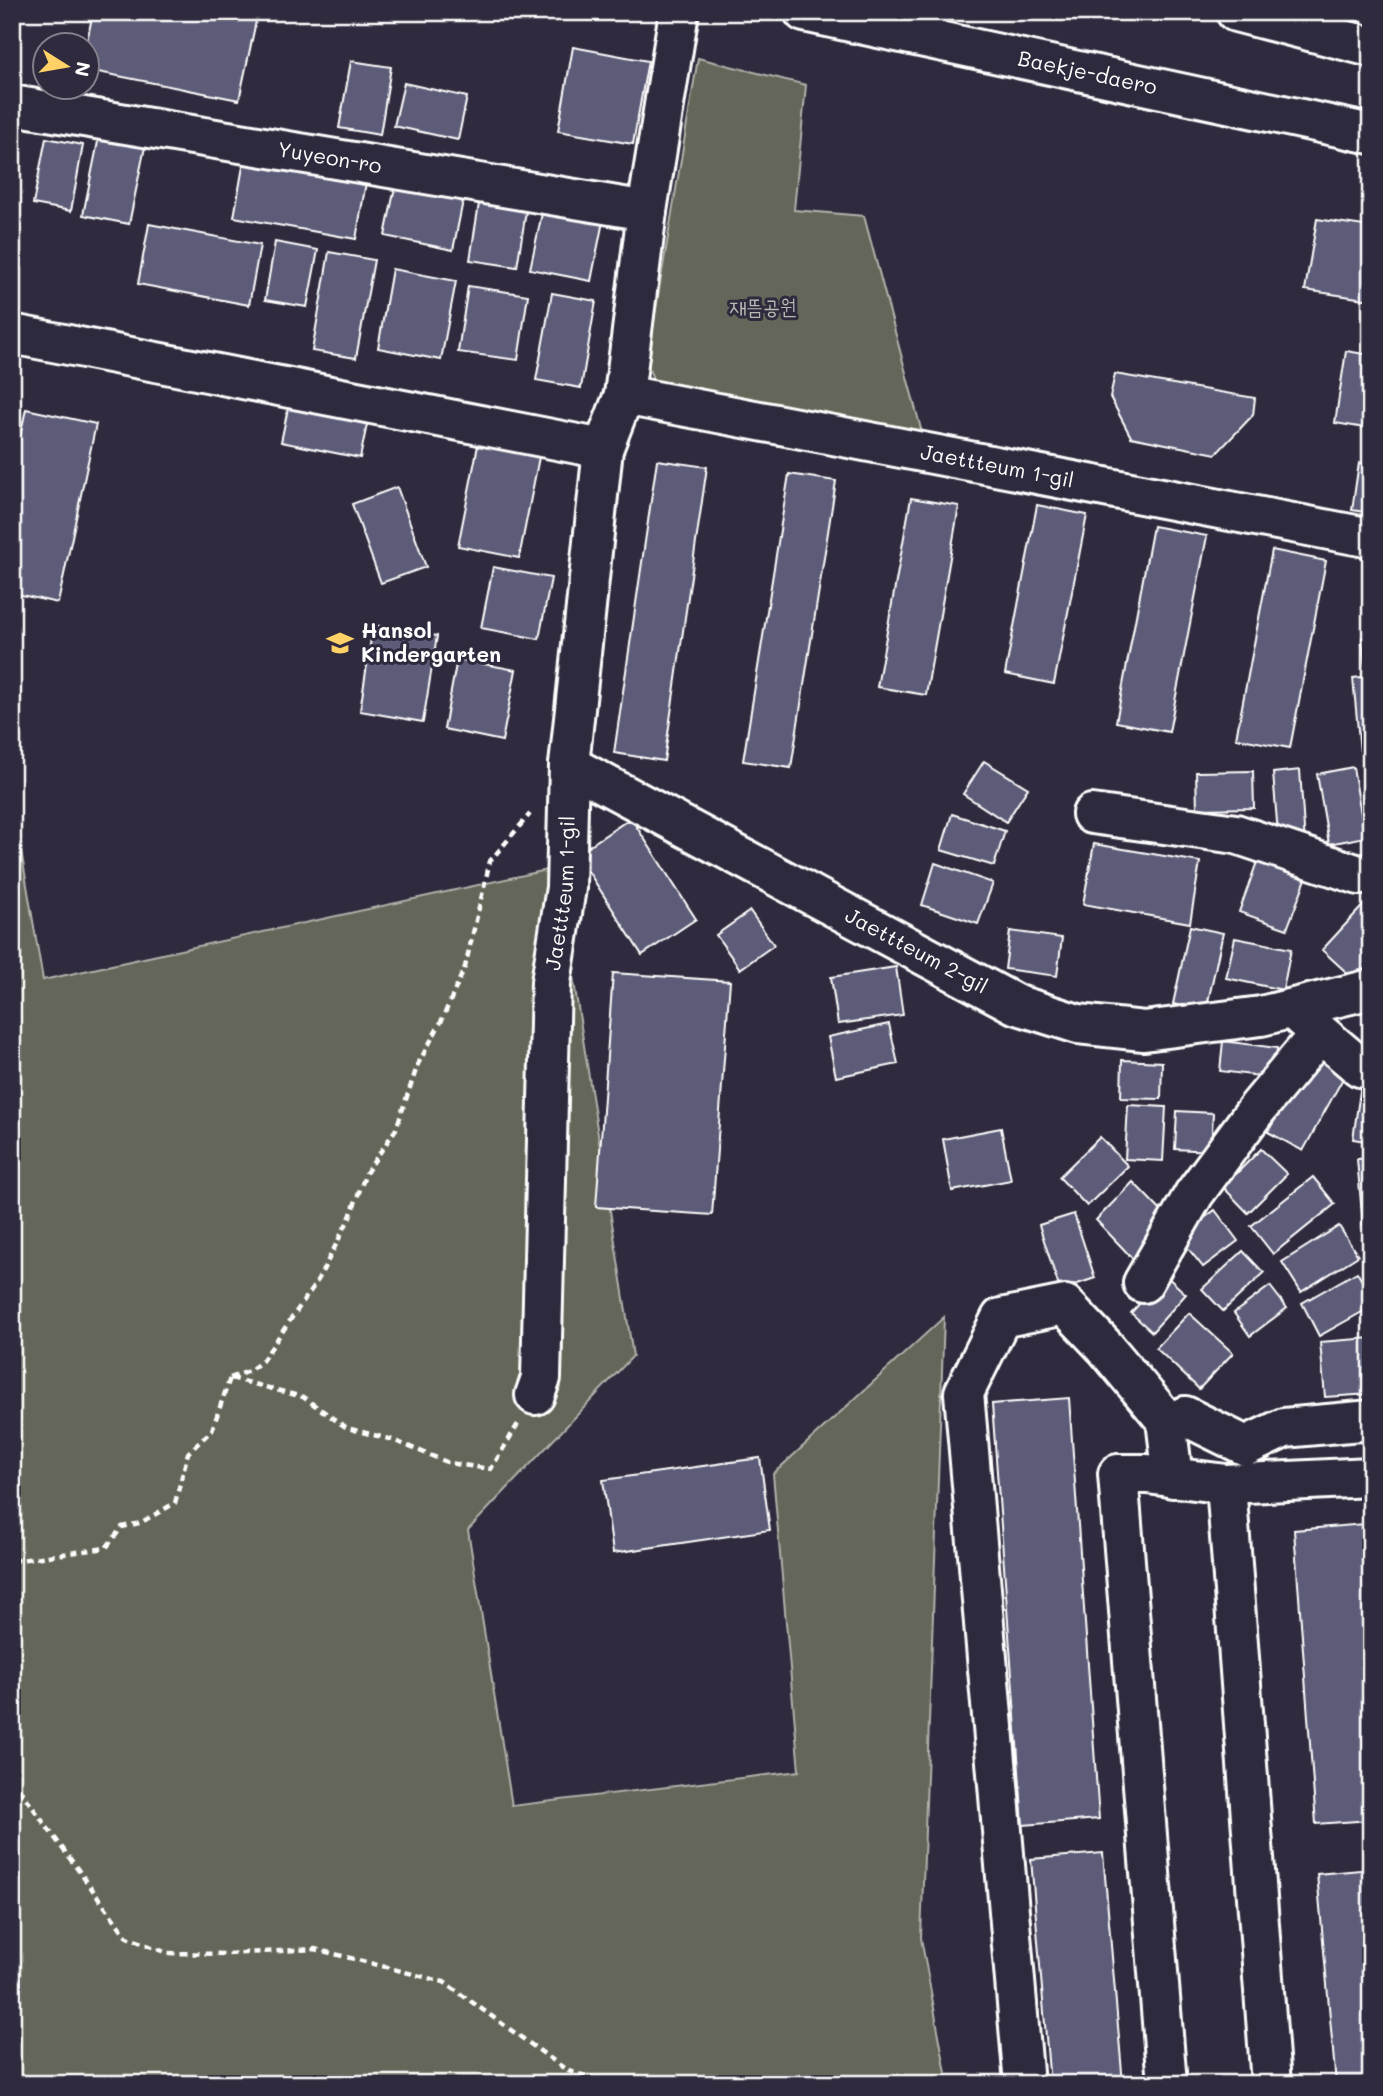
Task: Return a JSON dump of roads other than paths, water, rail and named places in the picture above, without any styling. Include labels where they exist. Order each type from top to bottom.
[{"type":"street","name":"Jaettteum 1-gil","points":[[536,1395],[541,1378],[551,982],[566,888],[569,765],[603,449],[624,395],[647,211],[679,12]]},
{"type":"street","name":"Baekje-daero","points":[[804,12],[1371,134]]},
{"type":"street","points":[[1236,12],[1371,47]]},
{"type":"street","name":"Yuyeon-ro","points":[[12,105],[647,211]]},
{"type":"street","points":[[12,334],[603,449]]},
{"type":"street","name":"Jaettteum 1-gil","points":[[624,395],[1371,538]]},
{"type":"street","name":"Jaettteum 2-gil","points":[[569,765],[1015,1004],[1078,1024],[1144,1031],[1261,1016],[1371,989]]},
{"type":"street","points":[[1091,814],[1236,834],[1359,875],[1371,876]]},
{"type":"street","points":[[1291,1009],[1360,1067],[1371,1069]]},
{"type":"street","points":[[1143,1283],[1194,1194],[1256,1110],[1320,1033]]},
{"type":"street","points":[[1024,2084],[964,1394],[1001,1318],[1065,1305],[1105,1347],[1166,1420],[1173,1478]]},
{"type":"street","points":[[1185,1416],[1246,1446],[1284,1428],[1371,1420]]},
{"type":"street","points":[[1167,2084],[1118,1474],[1226,1483],[1371,1477]]},
{"type":"street","points":[[1226,1483],[1271,2084]]},
{"type":"place","name":"Hansol Kindergarten","points":[[340,643]]},
{"type":"park label","name":"재뜸공원","points":[[763,307]]}]
